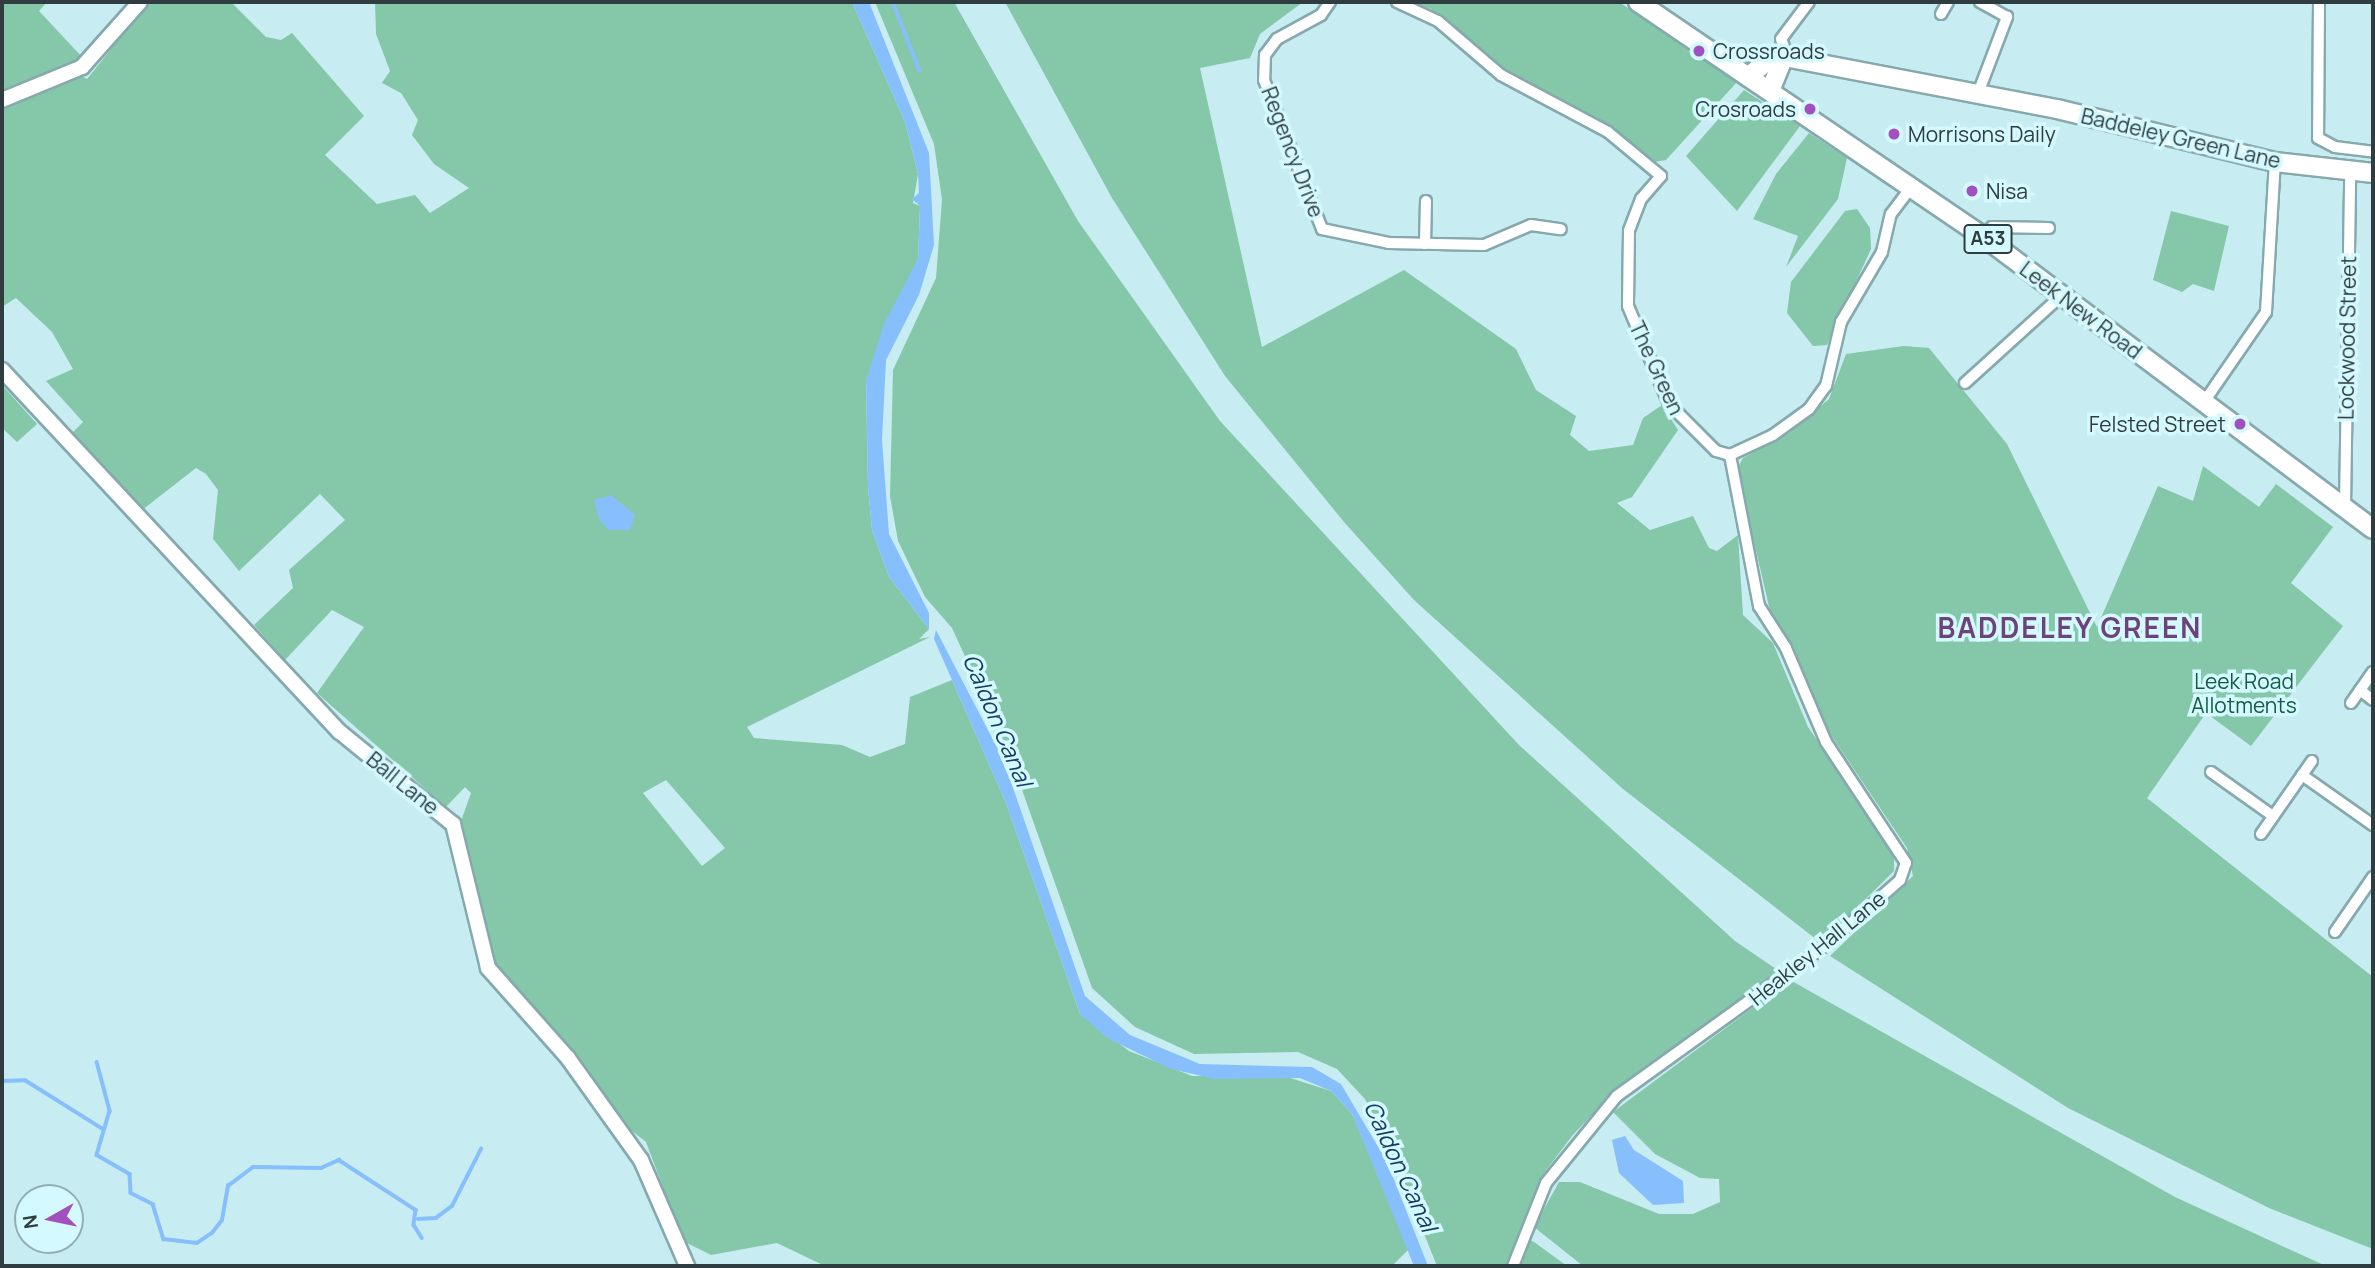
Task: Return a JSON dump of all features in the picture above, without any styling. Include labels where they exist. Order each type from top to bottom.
[{"type":"main road","name":"A53","points":[[1638,2],[1748,76]]},
{"type":"main road","points":[[1748,76],[1762,59],[1785,58],[1770,91]]},
{"type":"main road","name":"Baddeley Green Lane","points":[[1785,58],[2057,109],[2275,162],[2373,173]]},
{"type":"main road","name":"Leek New Road","points":[[1748,76],[1984,237],[2373,529]]},
{"type":"street","points":[[2,100],[82,67],[139,2]]},
{"type":"street","name":"Regency Drive","points":[[1330,2],[1321,15],[1283,33],[1265,55],[1264,80],[1317,217],[1332,236],[1425,244],[1497,243],[1540,223],[1561,229]]},
{"type":"street","name":"The Green","points":[[1397,2],[1411,13],[1432,16],[1501,75],[1608,132],[1661,176],[1641,199],[1629,231],[1628,306],[1669,404],[1690,432],[1730,455]]},
{"type":"street","points":[[1785,58],[1781,39],[1807,4],[1794,2]]},
{"type":"street","points":[[1941,14],[1948,2]]},
{"type":"street","points":[[1977,96],[2007,17],[1980,2]]},
{"type":"street","points":[[2319,2],[2315,129],[2325,145],[2373,152]]},
{"type":"street","name":"Lockwood Street","points":[[2339,148],[2343,170],[2345,506]]},
{"type":"street","points":[[2204,402],[2266,312],[2275,162]]},
{"type":"street","points":[[1730,455],[1791,422],[1826,386],[1842,322],[1882,252],[1891,214],[1911,187]]},
{"type":"street","points":[[1425,244],[1426,201]]},
{"type":"street","points":[[1984,237],[1992,227],[2049,228]]},
{"type":"street","points":[[1968,376],[2062,295]]},
{"type":"street","name":"Ball Lane","points":[[2,370],[340,733],[453,824],[488,968],[568,1058],[641,1160],[687,1266]]},
{"type":"street","name":"Heakley Hall Lane","points":[[1513,1266],[1546,1183],[1617,1096],[1825,946],[1900,880],[1906,863],[1826,743],[1786,648],[1759,606],[1730,455]]},
{"type":"street","points":[[2351,704],[2373,672]]},
{"type":"street","points":[[2360,690],[2373,700]]},
{"type":"street","points":[[2261,834],[2312,761]]},
{"type":"street","points":[[2211,772],[2273,817]]},
{"type":"street","points":[[2302,775],[2373,825]]},
{"type":"street","points":[[2336,932],[2373,877]]},
{"type":"green space","points":[[2,2],[47,2],[39,11],[83,58],[2,90]]},
{"type":"green space","points":[[149,2],[231,2],[266,37],[281,40],[292,33],[364,116],[325,155],[377,204],[415,195],[430,213],[469,188],[434,164],[412,135],[418,120],[401,93],[382,83],[390,71],[376,34],[375,2],[852,2],[905,122],[918,174],[913,203],[920,206],[918,259],[866,381],[868,486],[872,530],[889,577],[929,629],[919,639],[930,637],[747,727],[754,738],[842,745],[870,757],[905,744],[910,697],[952,680],[1006,803],[1080,1014],[1129,1051],[1192,1076],[1284,1076],[1331,1091],[1352,1114],[1409,1249],[1392,1266],[825,1266],[777,1243],[711,1255],[683,1241],[646,1142],[622,1123],[572,1050],[533,1016],[528,1001],[499,980],[484,943],[461,821],[471,793],[465,787],[446,807],[317,693],[364,627],[332,610],[285,660],[254,625],[293,588],[289,570],[345,520],[320,494],[239,571],[213,539],[218,490],[206,474],[196,468],[142,510],[68,437],[83,422],[46,381],[73,369],[52,332],[16,298],[2,307],[2,105],[79,74],[87,79]],"holes":[[[666,780],[725,848],[702,866],[643,793]]]},
{"type":"green space","points":[[875,2],[954,2],[1078,221],[1220,421],[1519,745],[1735,941],[1779,971],[1604,1102],[1572,1136],[1544,1173],[1506,1266],[1437,1266],[1390,1149],[1365,1099],[1337,1069],[1298,1052],[1194,1054],[1135,1027],[1092,988],[1008,750],[952,628],[925,597],[898,541],[890,496],[893,370],[936,278],[942,200],[934,144]]},
{"type":"green space","points":[[1005,2],[1303,2],[1260,34],[1250,58],[1200,68],[1262,347],[1404,270],[1516,349],[1536,390],[1576,416],[1570,435],[1589,451],[1633,445],[1643,418],[1662,405],[1678,430],[1632,497],[1617,503],[1650,530],[1693,516],[1709,548],[1717,551],[1738,535],[1743,615],[1773,643],[1808,727],[1894,850],[1894,871],[1821,943],[1623,789],[1414,600],[1344,522],[1225,376],[1112,198]]},
{"type":"green space","points":[[1409,2],[1619,2],[1737,82],[1666,160],[1649,163],[1503,73],[1431,9]]},
{"type":"green space","points":[[1744,90],[1800,126],[1737,211],[1686,156]]},
{"type":"green space","points":[[1809,133],[1847,158],[1838,199],[1786,267],[1798,236],[1753,219],[1776,174]]},
{"type":"green space","points":[[1857,209],[1870,228],[1871,249],[1827,345],[1813,346],[1787,313],[1791,282],[1845,211]]},
{"type":"green space","points":[[2171,211],[2229,226],[2214,291],[2193,284],[2182,292],[2153,280]]},
{"type":"green space","name":"Leek Road Allotments","points":[[1904,346],[1929,348],[2007,444],[2097,627],[2158,486],[2193,501],[2203,466],[2259,507],[2276,484],[2333,527],[2291,583],[2343,626],[2251,746],[2206,713],[2147,798],[2373,977],[2373,1249],[2269,1208],[2068,1108],[1830,956],[1913,876],[1907,848],[1812,707],[1796,655],[1771,615],[1737,469],[1743,458],[1789,433],[1829,399],[1846,354]]},
{"type":"green space","points":[[2,385],[37,424],[17,442],[2,428]]},
{"type":"green space","points":[[1790,980],[2175,1197],[2326,1266],[1583,1266],[1534,1227],[1559,1182],[1580,1182],[1659,1214],[1693,1214],[1720,1202],[1719,1179],[1700,1178],[1655,1154],[1613,1112]]},
{"type":"green space","points":[[1529,1240],[1534,1242],[1567,1266],[1516,1266]]},
{"type":"water","points":[[852,2],[869,2],[929,153],[934,245],[919,295],[886,360],[882,440],[889,534],[929,613],[929,629],[889,577],[872,530],[868,486],[866,381],[884,324],[918,259],[920,206],[912,199],[919,193],[918,174],[905,122]]},
{"type":"water","points":[[611,495],[635,515],[630,530],[608,530],[599,519],[594,500]]},
{"type":"water","points":[[936,630],[1003,759],[1085,996],[1130,1035],[1200,1064],[1312,1067],[1341,1084],[1387,1162],[1428,1266],[1414,1266],[1352,1114],[1331,1091],[1300,1078],[1215,1079],[1171,1069],[1107,1038],[1080,1014],[1006,803],[934,639]]},
{"type":"water","points":[[1625,1136],[1634,1150],[1683,1181],[1684,1203],[1653,1205],[1619,1173],[1612,1140]]},
{"type":"waterway","points":[[893,2],[920,71]]},
{"type":"waterway","points":[[97,1062],[110,1111],[97,1155],[130,1174],[131,1193],[153,1204],[164,1239],[197,1243],[212,1233],[222,1220],[228,1186],[253,1167],[321,1168],[339,1160],[416,1210],[414,1225],[422,1238]]},
{"type":"waterway","points":[[2,1081],[25,1080],[103,1129]]},
{"type":"waterway","points":[[418,1219],[436,1218],[452,1206],[481,1149]]},
{"type":"place","name":"Crossroads","points":[[1699,51]]},
{"type":"place","name":"Crosroads","points":[[1810,109]]},
{"type":"place","name":"Morrisons Daily","points":[[1894,134]]},
{"type":"place","name":"Nisa","points":[[1972,191]]},
{"type":"place","name":"Felsted Street","points":[[2240,424]]},
{"type":"district","name":"BADDELEY GREEN","points":[[2070,627]]},
{"type":"water label","name":"Caldon Canal","points":[[998,720]]},
{"type":"water label","name":"Caldon Canal","points":[[1401,1166]]}]
